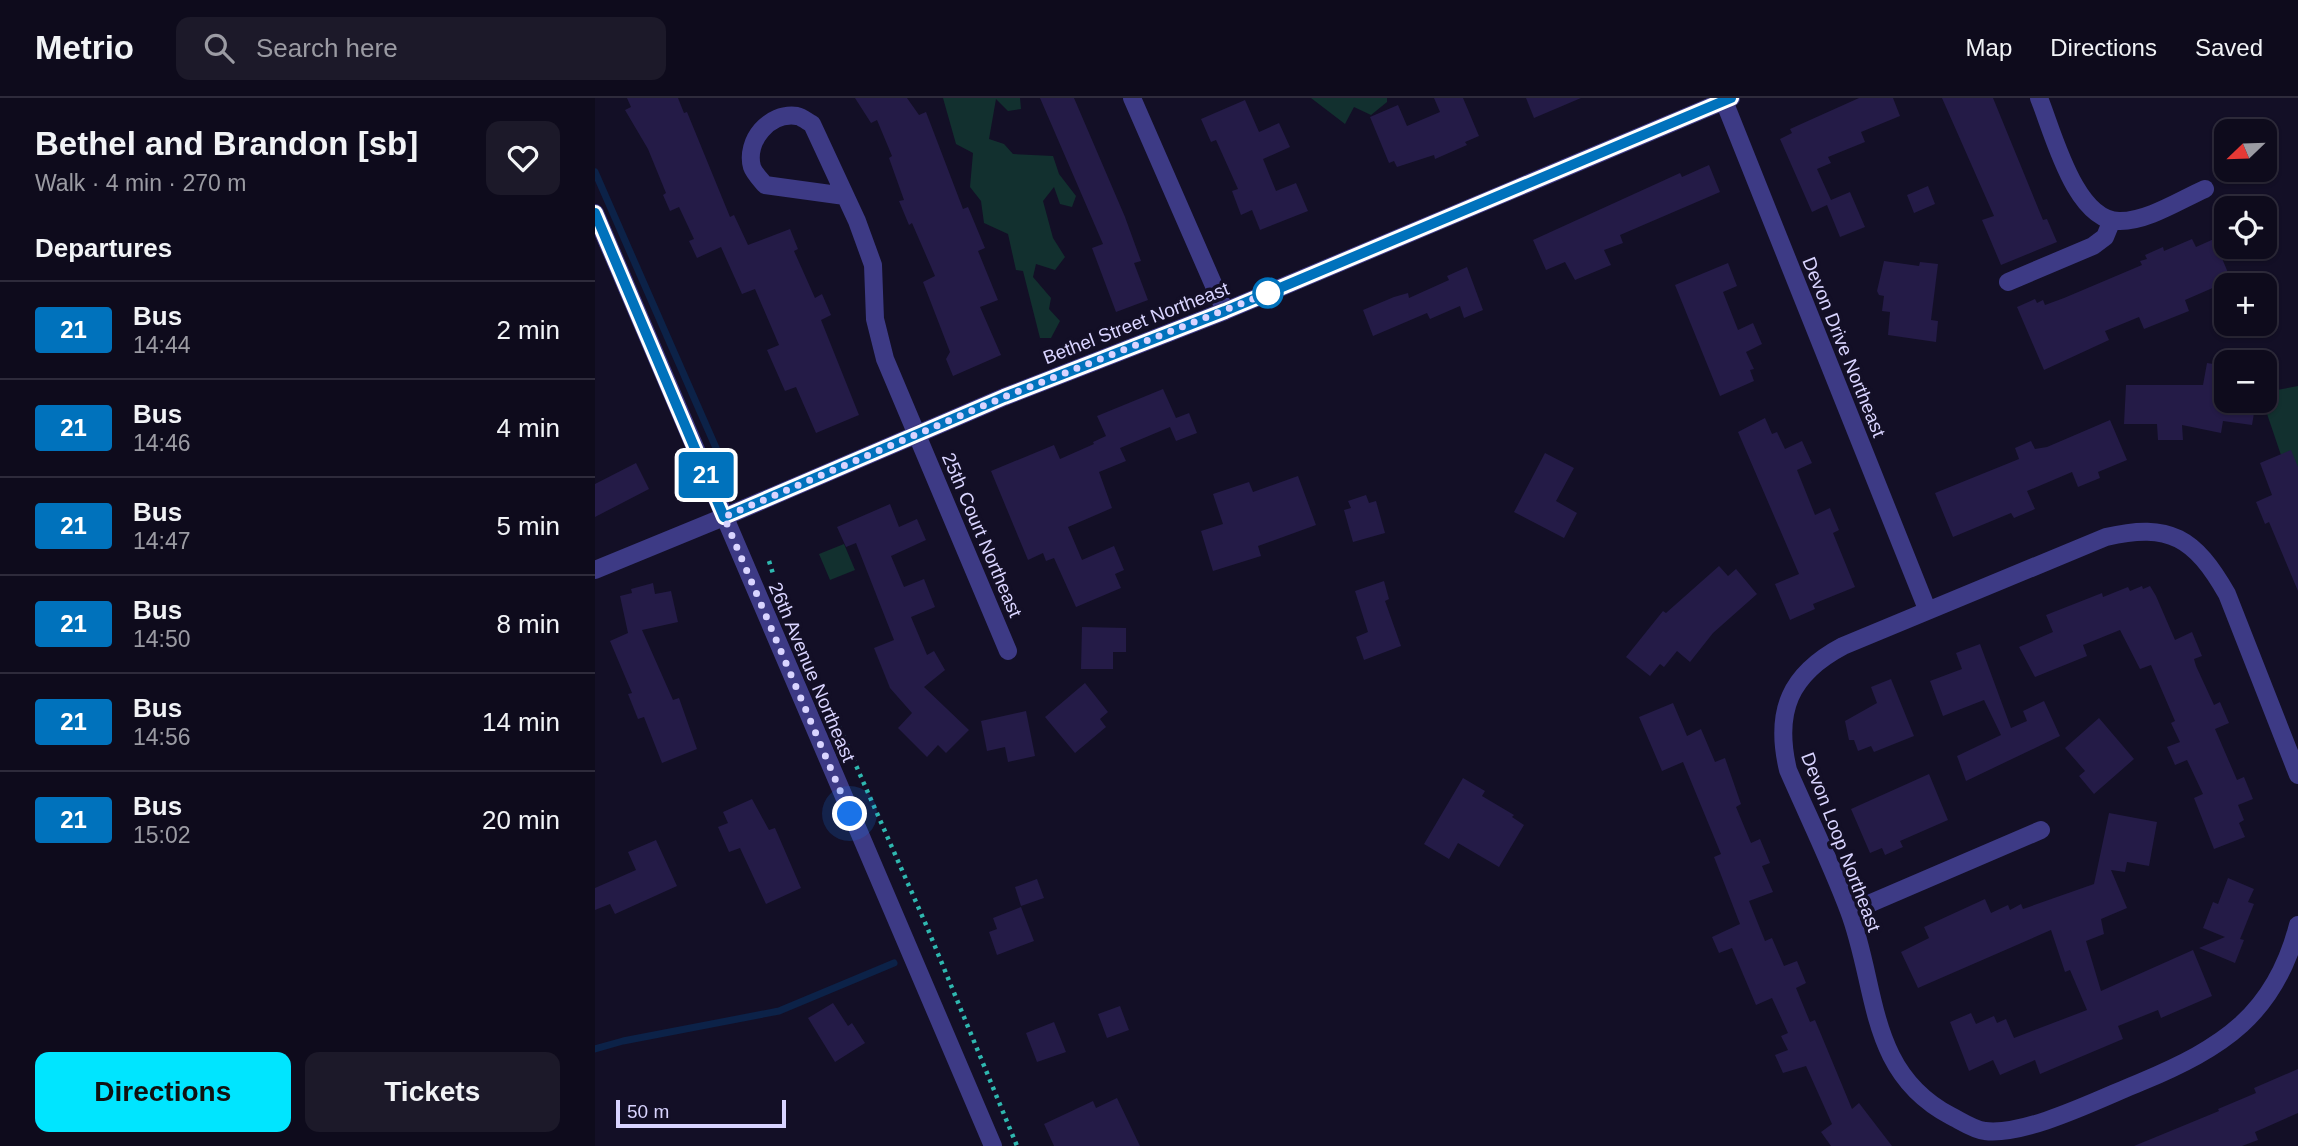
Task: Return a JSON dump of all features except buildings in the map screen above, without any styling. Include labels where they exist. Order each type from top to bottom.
[{"type":"street","points":[[1132,98],[1225,311]]},
{"type":"street","points":[[2039,98],[2083,199],[2093,212],[2112,220],[2137,218],[2205,189]]},
{"type":"street","name":"Bethel Street Northeast","points":[[595,570],[1004,397],[1225,311],[1727,99]]},
{"type":"street","name":"Devon Drive Northeast","points":[[1727,99],[1927,609]]},
{"type":"street","name":"25th Court Northeast","points":[[845,196],[765,185],[752,169],[750,146],[760,130],[777,120],[796,116],[812,124],[845,196],[873,265],[875,318],[885,359],[1008,651]]},
{"type":"street","name":"26th Avenue Northeast","points":[[595,214],[993,1146]]},
{"type":"street","points":[[2008,282],[2093,246],[2105,237],[2112,220]]},
{"type":"street","name":"Devon Loop Northeast","points":[[2298,775],[2227,594],[2197,551],[2178,538],[2148,529],[2106,537],[1927,609],[1823,657],[1795,684],[1783,722],[1783,747],[1788,770],[1850,912],[1884,1043],[1903,1079],[1937,1109],[1985,1131],[2015,1128],[2063,1114],[2178,1066],[2238,1031],[2259,1009],[2278,980],[2298,925]]},
{"type":"street","points":[[1850,912],[2041,830]]},
{"type":"path","points":[[769,561],[776,581]]},
{"type":"path","points":[[823,691],[932,940],[1017,1146]]},
{"type":"green space","points":[[943,98],[1020,98],[1021,109],[1008,111],[996,99],[989,139],[1004,144],[1013,154],[1053,156],[1059,174],[1076,196],[1072,207],[1060,204],[1054,187],[1043,201],[1053,238],[1065,257],[1055,270],[1036,264],[1033,277],[1051,298],[1049,309],[1060,321],[1051,338],[1040,338],[1023,271],[1016,270],[1008,234],[984,223],[981,201],[970,187],[973,153],[956,144]]},
{"type":"green space","points":[[1311,98],[1387,98],[1387,102],[1371,115],[1354,107],[1345,124]]},
{"type":"green space","points":[[2298,386],[2298,486],[2283,461],[2267,413],[2277,413],[2277,390]]},
{"type":"green space","points":[[844,544],[855,570],[830,580],[819,554]]},
{"type":"waterway","points":[[595,172],[727,473]]},
{"type":"waterway","points":[[595,1049],[623,1041],[779,1011],[894,963]]},
{"type":"bus line","name":"21","points":[[595,213],[724,517],[1004,397],[1225,311],[1731,98]]},
{"type":"route","points":[[850,814],[724,517],[1004,397],[1268,293]]}]
